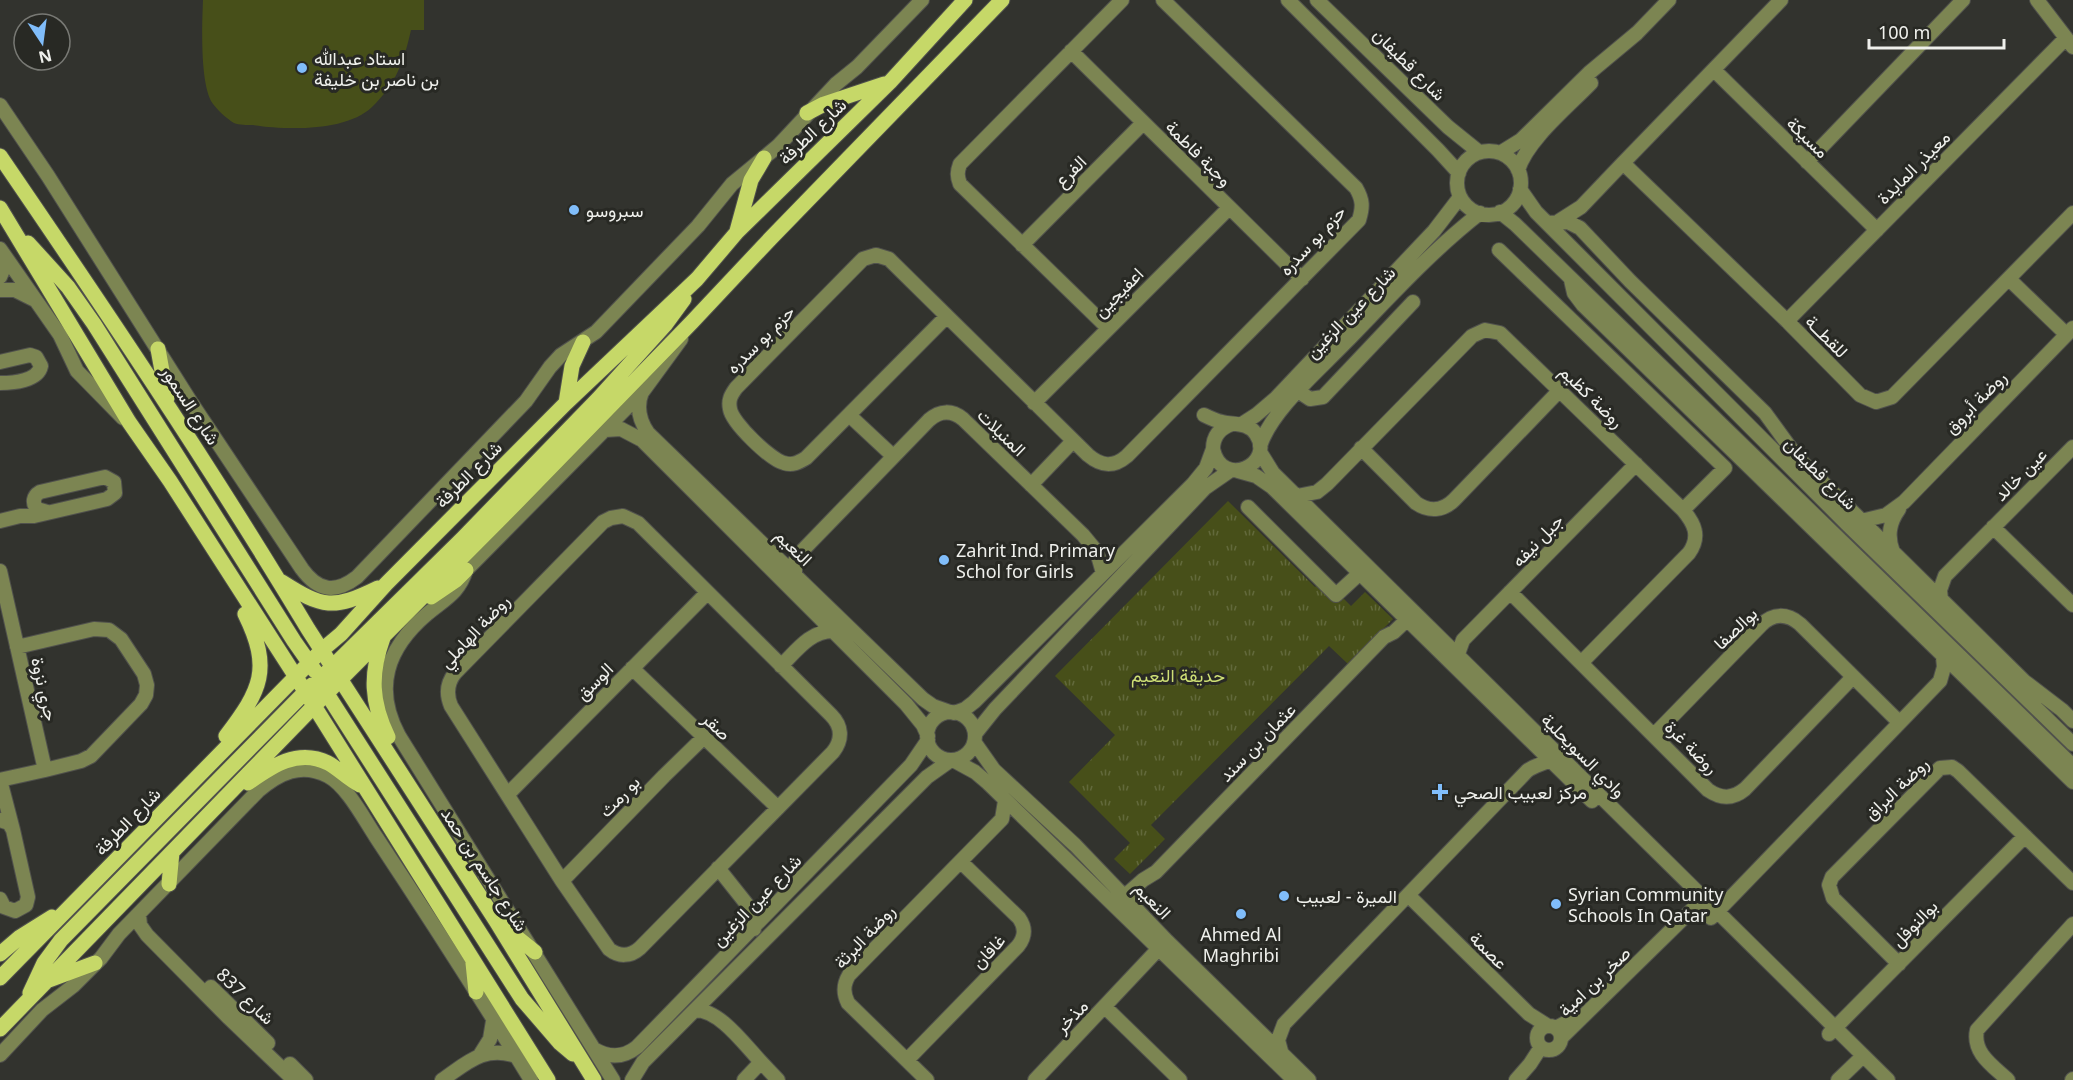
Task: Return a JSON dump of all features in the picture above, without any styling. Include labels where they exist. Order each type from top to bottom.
[{"type":"main road","name":"شارع الطرفة","points":[[320,681],[322,650],[566,403],[696,279],[737,232],[890,81],[965,0]]},
{"type":"main road","points":[[955,48],[988,0]]},
{"type":"main road","name":"شارع الطرفة","points":[[0,1029],[228,793],[320,681],[384,635],[692,322],[1002,0]]},
{"type":"main road","points":[[807,113],[824,104],[890,81]]},
{"type":"main road","points":[[0,141],[9,169]]},
{"type":"main road","name":"شارع السمور","points":[[0,156],[168,404],[322,650]]},
{"type":"main road","points":[[737,232],[751,180],[764,158]]},
{"type":"main road","points":[[0,208],[129,422],[170,481],[296,678]]},
{"type":"main road","points":[[17,234],[49,264],[87,315],[522,999],[560,1043],[583,1061]]},
{"type":"main road","points":[[28,999],[39,972],[60,940],[448,553],[598,399],[666,326],[696,279]]},
{"type":"main road","points":[[566,403],[572,366],[583,342]]},
{"type":"main road","points":[[158,349],[168,404]]},
{"type":"main road","points":[[412,607],[440,592],[466,570]]},
{"type":"main road","points":[[279,580],[322,604],[346,602],[386,584]]},
{"type":"main road","points":[[216,758],[226,736],[252,700],[259,678],[258,647],[254,631],[242,605],[240,590]]},
{"type":"main road","points":[[384,635],[375,664],[375,704],[400,771]]},
{"type":"main road","name":"شارع الطرفة","points":[[0,978],[296,678],[320,681]]},
{"type":"main road","points":[[320,681],[365,788],[549,1080]]},
{"type":"main road","name":"شارع جاسم بن حمد","points":[[320,681],[400,771],[594,1080]]},
{"type":"main road","points":[[228,793],[248,784],[280,762],[302,758],[328,763],[365,788]]},
{"type":"main road","points":[[169,884],[172,852]]},
{"type":"main road","points":[[0,954],[20,937],[70,906]]},
{"type":"main road","points":[[496,921],[535,952]]},
{"type":"main road","points":[[473,960],[476,992]]},
{"type":"main road","points":[[46,981],[95,963]]},
{"type":"street","name":"شارع الطرفة","points":[[327,588],[342,586],[357,577],[526,401],[555,361],[569,348],[583,342],[596,332],[698,226],[732,184],[778,146],[807,113],[857,67],[922,0]]},
{"type":"street","points":[[1108,328],[960,184],[957,171],[960,164],[1122,0]]},
{"type":"street","name":"حزم بو سدره","points":[[946,317],[806,458],[797,463],[785,464],[774,459],[734,420],[729,409],[729,400],[736,387],[863,259],[876,255],[889,259],[1073,441],[1101,464],[1117,463],[1127,456],[1359,220],[1362,198],[1356,188],[1163,0]]},
{"type":"street","points":[[1287,0],[1459,173]]},
{"type":"street","name":"شارع قطيفان","points":[[1317,0],[1448,127],[1479,152]]},
{"type":"street","points":[[1500,153],[1521,140],[1589,73],[1637,33],[1669,0]]},
{"type":"street","points":[[1553,222],[1581,207],[1781,0]]},
{"type":"street","points":[[1807,162],[1963,0]]},
{"type":"street","points":[[2037,0],[2069,43]]},
{"type":"street","points":[[1518,170],[1525,154],[1536,140],[1628,46],[1637,33]]},
{"type":"street","name":"معيذر المايدة","points":[[1787,321],[2069,43]]},
{"type":"street","name":"وجبة فاطمة","points":[[1071,51],[1302,279]]},
{"type":"street","name":"مسيكة","points":[[1714,70],[1877,230]]},
{"type":"street","name":"شارع السمور","points":[[0,105],[302,569],[310,580],[327,588]]},
{"type":"street","name":"الفرع","points":[[1022,245],[1143,123]]},
{"type":"street","points":[[1479,152],[1500,153],[1511,160],[1518,170],[1520,189],[1513,203],[1500,213],[1480,213],[1468,207],[1460,197],[1457,184],[1459,173],[1468,159],[1479,152]]},
{"type":"street","name":"للقطــة","points":[[1623,163],[1787,321],[1860,395],[1871,401],[1881,401],[1892,397],[2073,213]]},
{"type":"street","name":"شارع قطيفان","points":[[1520,189],[1532,208],[1553,222],[1634,310],[1846,524],[2070,741]]},
{"type":"street","name":"شارع عين الزغين","points":[[1237,424],[1256,415],[1276,398],[1434,231],[1460,197]]},
{"type":"street","points":[[1575,225],[1581,207]]},
{"type":"street","name":"اعفيجين","points":[[1034,403],[1229,208]]},
{"type":"street","name":"شارع عين الزغين","points":[[1260,449],[1272,422],[1298,391],[1435,250],[1480,213]]},
{"type":"street","name":"شارع قطيفان","points":[[1500,213],[1515,224],[2073,766]]},
{"type":"street","name":"شارع قطيفان","points":[[1553,222],[1568,222],[1575,225],[1593,241],[1630,281],[1765,413],[1797,458],[2036,692],[2054,703],[2073,722]]},
{"type":"street","points":[[1593,241],[1599,261],[1628,292],[1633,300],[1634,310]]},
{"type":"street","points":[[1499,250],[1725,468],[1683,510]]},
{"type":"street","points":[[2,252],[60,335],[73,365],[82,378],[129,422]]},
{"type":"street","points":[[0,277],[4,265],[2,252]]},
{"type":"street","name":"شارع قطيفان","points":[[1570,278],[1574,293],[1583,305],[2073,782]]},
{"type":"street","points":[[2009,279],[2070,331]]},
{"type":"street","points":[[0,290],[15,290],[37,301]]},
{"type":"street","points":[[1298,391],[1310,399],[1323,397],[1413,302]]},
{"type":"street","name":"شارع الطرفة","points":[[386,687],[390,661],[398,645],[416,624],[460,587],[466,570],[643,391],[692,322]]},
{"type":"street","name":"روضة كظيم","points":[[1297,496],[1317,492],[1328,484],[1478,332],[1493,330],[1500,333],[1683,510],[1696,530],[1693,548],[1582,662]]},
{"type":"street","name":"روضة أبروق","points":[[1846,524],[1886,515],[1904,502],[2070,331]]},
{"type":"street","points":[[0,362],[30,356],[36,357],[41,366],[34,377],[0,383]]},
{"type":"street","points":[[1361,448],[1416,503],[1426,508],[1442,508],[1454,500],[1560,390]]},
{"type":"street","name":"النعيم","points":[[643,391],[639,412],[640,419],[648,433],[923,699],[933,706],[952,713]]},
{"type":"street","points":[[1186,396],[1204,415],[1218,421],[1237,424],[1253,430],[1257,435],[1260,449],[1254,463],[1244,469],[1234,470],[1205,488],[995,709],[966,754],[952,760],[945,759],[934,752],[928,738],[934,720],[939,716],[965,709],[974,702],[1198,479],[1206,468],[1221,430],[1237,424]]},
{"type":"street","name":"المنيلات","points":[[795,573],[794,565],[797,557],[819,533],[933,416],[949,412],[963,419],[1093,546],[1100,559],[1103,573]]},
{"type":"street","points":[[849,415],[893,456]]},
{"type":"street","points":[[1204,415],[1221,464],[1234,470]]},
{"type":"street","points":[[1744,421],[1776,429]]},
{"type":"street","name":"النعيم","points":[[605,430],[621,429],[642,440],[910,709],[923,725],[928,738]]},
{"type":"street","points":[[1031,485],[1073,441]]},
{"type":"street","name":"عين خالد","points":[[1945,576],[2073,447]]},
{"type":"street","name":"وادي السويحلية","points":[[1260,449],[1273,473],[1319,516],[1407,613],[1832,1032],[1860,1059],[1888,1080]]},
{"type":"street","name":"جبل نيفه","points":[[1449,654],[1636,464]]},
{"type":"street","name":"وادي السويحلية","points":[[1234,470],[1256,476],[1272,487],[1360,573],[1407,613]]},
{"type":"street","points":[[0,520],[34,516],[107,499],[113,495],[116,485],[112,480],[102,478],[40,492],[20,516]]},
{"type":"street","name":"روضة كظيم","points":[[1319,516],[1318,503],[1328,484]]},
{"type":"street","points":[[34,500],[37,509],[46,512]]},
{"type":"street","name":"روضة أبروق","points":[[1893,553],[1889,534],[1890,524],[1904,502]]},
{"type":"street","points":[[1248,507],[1336,595],[1360,573]]},
{"type":"street","name":"روضة الهاملي","points":[[619,516],[635,520],[781,666],[836,720],[840,733],[837,746],[640,948],[625,956],[609,949],[562,881],[451,706],[448,696],[450,681],[463,664],[603,522],[619,516]]},
{"type":"street","name":"عين خالد","points":[[1993,526],[2073,605]]},
{"type":"street","name":"جري نزوة","points":[[0,570],[45,770]]},
{"type":"street","points":[[1922,582],[1945,576]]},
{"type":"street","points":[[1941,600],[1941,585],[1945,576]]},
{"type":"street","name":"روضة غرة","points":[[1510,592],[1708,790],[1723,797],[1731,797],[1745,789],[1853,677]]},
{"type":"street","name":"الوسق","points":[[508,794],[706,593]]},
{"type":"street","name":"عثمان بن سند","points":[[1124,905],[1148,885],[1156,872],[1384,637],[1389,627],[1407,613]]},
{"type":"street","points":[[812,636],[816,628],[816,614]]},
{"type":"street","name":"بوالصفا","points":[[1654,735],[1761,625],[1773,616],[1780,615],[1794,619],[1899,722]]},
{"type":"street","points":[[0,899],[4,907],[11,911],[23,908],[27,901],[13,830],[2,807],[0,780],[81,761],[94,753],[141,704],[146,695],[146,679],[121,639],[114,632],[93,629],[17,647]]},
{"type":"street","points":[[781,666],[812,636],[820,632],[834,632]]},
{"type":"street","points":[[1940,681],[1944,667],[1943,657]]},
{"type":"street","name":"صقر","points":[[632,668],[778,808]]},
{"type":"street","points":[[1713,915],[1940,681],[1963,676]]},
{"type":"street","name":"شارع جاسم بن حمد","points":[[386,687],[388,710],[399,736],[613,1080]]},
{"type":"street","points":[[2036,692],[2070,741]]},
{"type":"street","points":[[952,713],[966,717],[971,722],[975,739]]},
{"type":"street","name":"بو رمث","points":[[562,881],[704,738]]},
{"type":"street","name":"شارع عين الزغين","points":[[627,1054],[675,1010],[911,765],[928,738]]},
{"type":"street","name":"النعيم","points":[[975,739],[994,770],[1075,845],[1124,905]]},
{"type":"street","points":[[1281,1051],[1278,1040],[1284,1024],[1527,771],[1554,757]]},
{"type":"street","name":"شارع عين الزغين","points":[[635,1074],[695,1010],[927,777],[952,760]]},
{"type":"street","name":"النعيم","points":[[952,760],[982,778],[1021,816],[1124,905],[1294,1080]]},
{"type":"street","name":"روضة البراق","points":[[1899,964],[1833,898],[1829,885],[1832,877],[1940,768],[1948,766],[1955,768],[2073,883]]},
{"type":"street","points":[[0,1055],[47,1005],[77,982],[118,934],[269,782],[281,774],[308,769],[331,777],[345,792],[531,1080]]},
{"type":"street","points":[[1005,801],[1002,819],[1021,816]]},
{"type":"street","name":"روضة البرثة","points":[[927,1080],[848,1003],[844,986],[849,975],[1002,819]]},
{"type":"street","points":[[0,820],[9,823],[13,830]]},
{"type":"street","name":"بوالنوفل","points":[[1832,1032],[2025,836]]},
{"type":"street","name":"غافان","points":[[907,1060],[1018,946],[1024,934],[1019,918],[961,862]]},
{"type":"street","points":[[718,868],[749,907],[754,928]]},
{"type":"street","name":"عصمة","points":[[1406,897],[1529,1014],[1549,1037]]},
{"type":"street","name":"صخر بن امية","points":[[1516,1080],[1527,1069],[1549,1037],[1578,1015],[1698,899]]},
{"type":"street","points":[[749,907],[772,910]]},
{"type":"street","name":"شارع 837","points":[[139,915],[143,930],[156,944],[294,1080]]},
{"type":"street","points":[[2008,1080],[1978,1050],[1975,1041],[1977,1030],[2073,924]]},
{"type":"street","name":"شارع 837","points":[[156,944],[176,953],[306,1080]]},
{"type":"street","name":"النعيم","points":[[1166,947],[1281,1051],[1309,1080]]},
{"type":"street","name":"مذخر","points":[[1035,1080],[1166,947]]},
{"type":"street","points":[[710,995],[716,1015]]},
{"type":"street","points":[[1105,1007],[1176,1079]]},
{"type":"street","points":[[695,1010],[716,1015],[778,1080]]},
{"type":"street","points":[[480,1055],[490,1038],[493,1021]]},
{"type":"street","name":"صخر بن امية","points":[[1524,1080],[1549,1037]]},
{"type":"street","points":[[594,1049],[607,1055],[627,1054]]},
{"type":"street","points":[[442,1080],[480,1055],[498,1052],[516,1056]]},
{"type":"street","points":[[627,1054],[617,1065],[618,1072],[627,1076],[635,1074]]},
{"type":"street","points":[[1838,1080],[1860,1059]]},
{"type":"street","name":"وادي السويحلية","points":[[1860,1059],[1876,1080]]},
{"type":"street","points":[[744,1080],[761,1062]]},
{"type":"green space","name":"استاد عبدالله بن ناصر بن خليفة","points":[[203,0],[424,0],[424,30],[411,30],[402,62],[393,81],[372,107],[361,115],[332,125],[315,127],[282,128],[241,125],[234,123],[218,110],[207,91],[202,52]]},
{"type":"green space","name":"حديقة النعيم","points":[[1228,501],[1315,587],[1324,579],[1351,606],[1365,592],[1393,619],[1348,664],[1329,646],[1151,825],[1165,839],[1130,874],[1114,859],[1130,843],[1069,782],[1115,735],[1055,676]]},
{"type":"place","name":"استاد عبدالله بن ناصر بن خليفة","points":[[302,68]]},
{"type":"place","name":"سبروسو","points":[[574,210]]},
{"type":"place","name":"Zahrit Ind. Primary Schol for Girls","points":[[944,560]]},
{"type":"place","name":"مركز لعبيب الصحي","points":[[1440,792]]},
{"type":"place","name":"الميرة - لعبيب","points":[[1284,896]]},
{"type":"place","name":"Syrian Community Schools In Qatar","points":[[1556,904]]},
{"type":"place","name":"Ahmed Al Maghribi","points":[[1241,914]]}]
